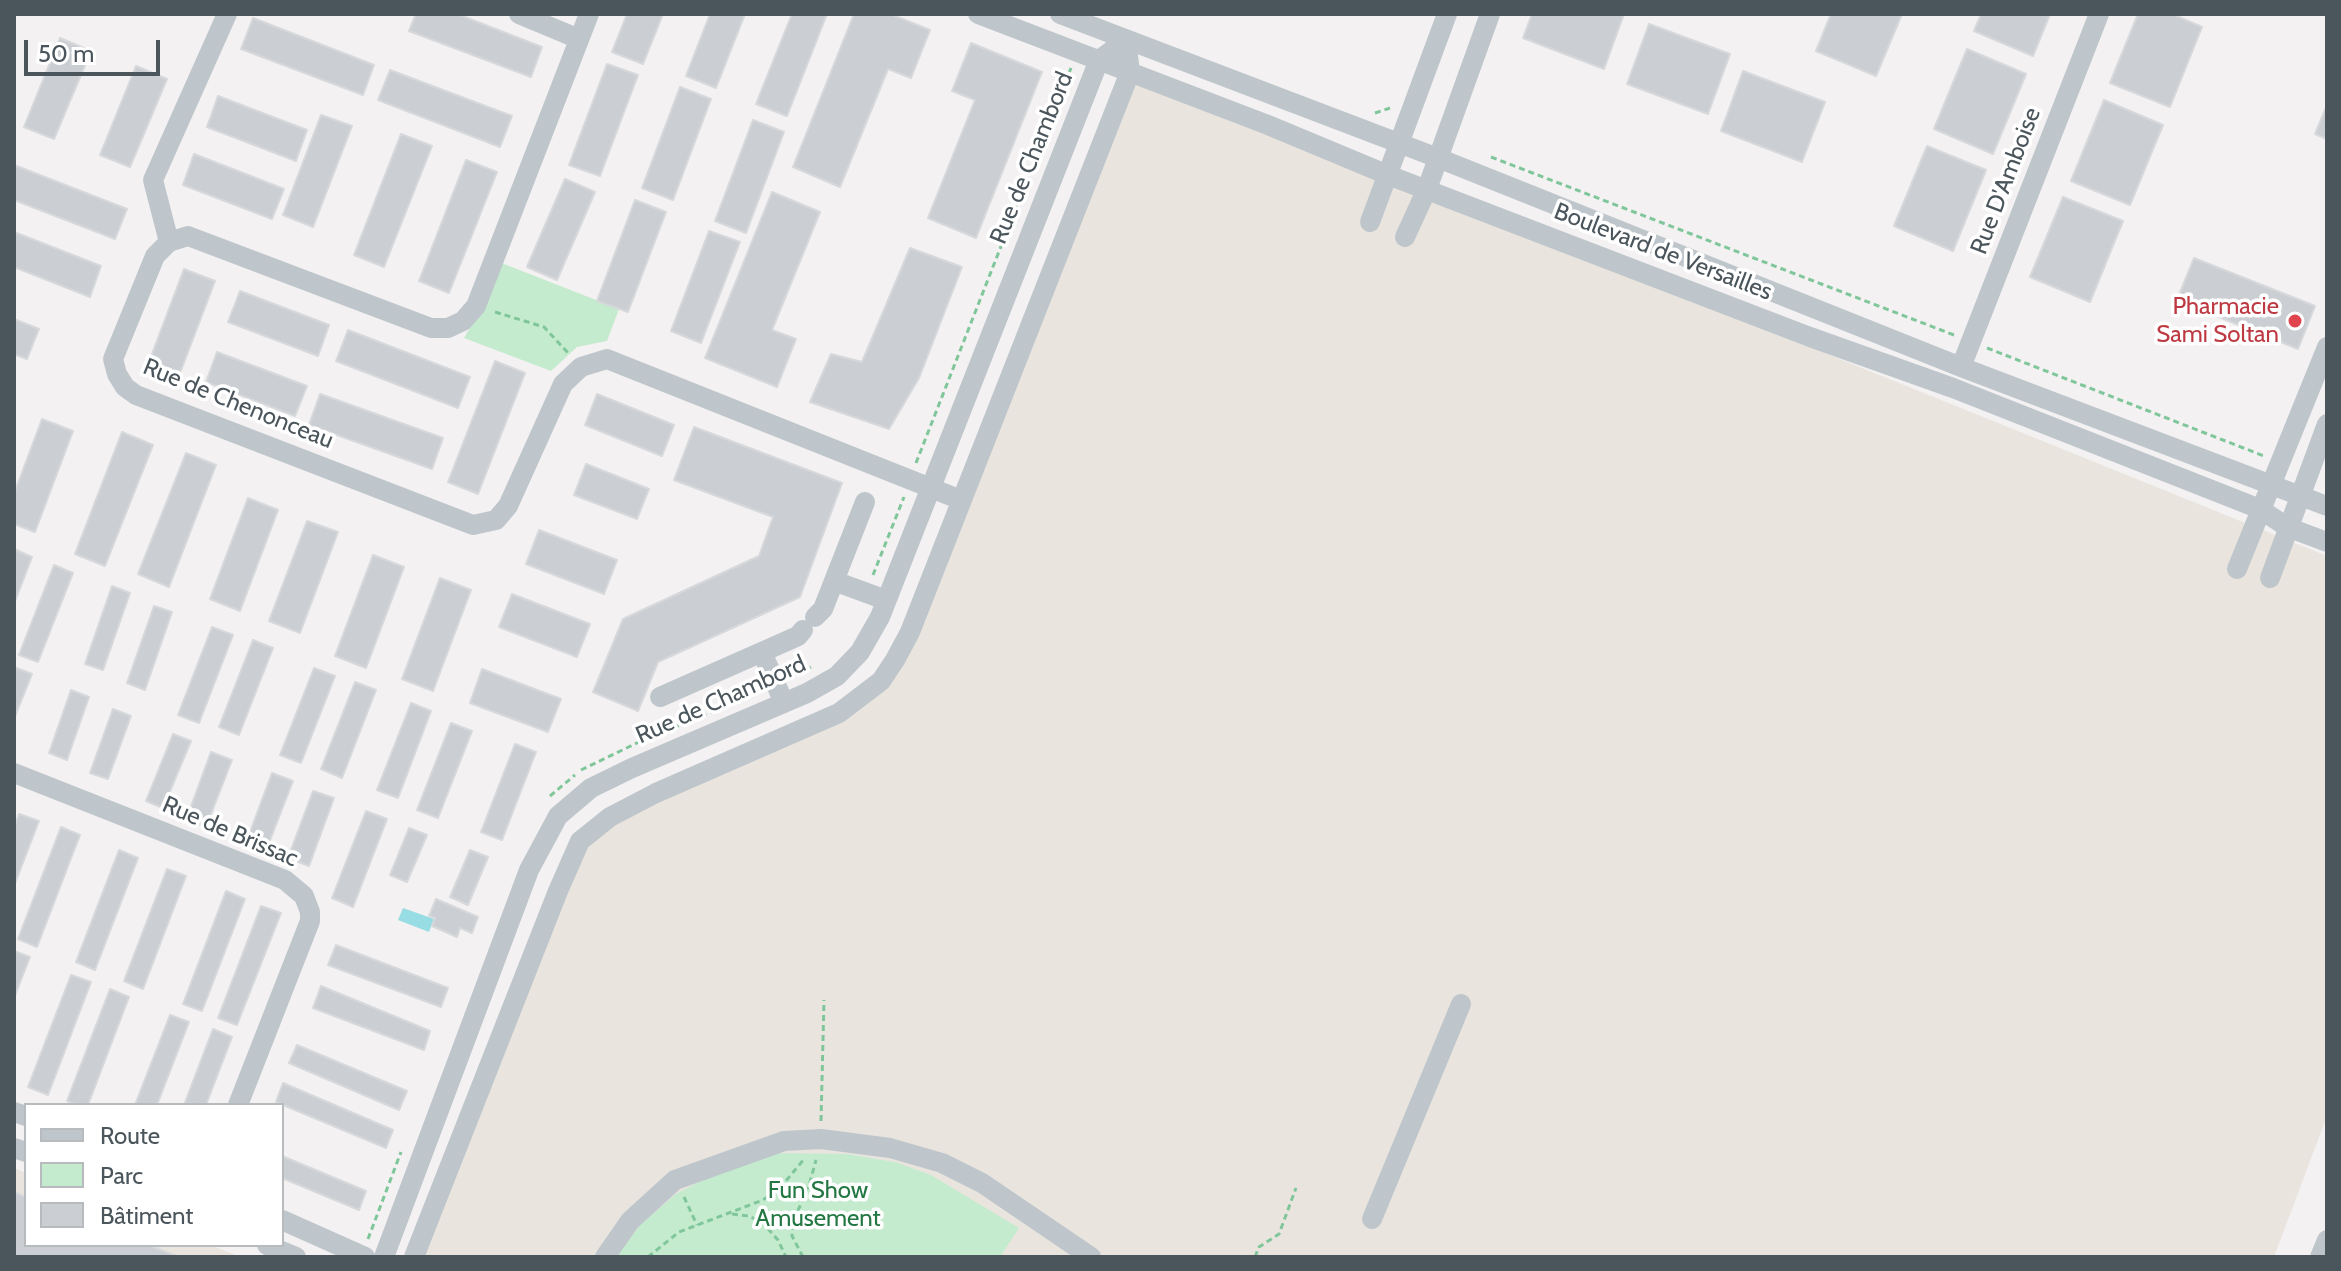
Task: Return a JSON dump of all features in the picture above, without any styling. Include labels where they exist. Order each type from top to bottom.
[{"type":"street","points":[[227,14],[153,180],[169,242],[188,236],[431,328],[448,328],[463,321],[476,306],[589,14]]},
{"type":"street","points":[[519,14],[579,39]]},
{"type":"street","name":"Boulevard de Versailles","points":[[978,14],[1810,337],[1953,388],[2260,509],[2287,527],[2327,542]]},
{"type":"street","name":"Boulevard de Versailles","points":[[1060,14],[1438,158],[1961,367],[2327,506]]},
{"type":"street","points":[[1370,222],[1447,14]]},
{"type":"street","points":[[1405,237],[1427,189],[1490,14]]},
{"type":"street","name":"Rue D'Amboise","points":[[1961,367],[2099,14]]},
{"type":"street","points":[[414,1257],[580,841],[610,817],[656,793],[839,713],[881,681],[910,632],[1130,72],[1126,40]]},
{"type":"street","name":"Rue de Chambord","points":[[384,1257],[529,870],[558,816],[591,788],[807,693],[837,676],[860,652],[886,600],[1099,60],[1126,40]]},
{"type":"street","name":"Rue de Chenonceau","points":[[169,242],[155,256],[113,359],[125,387],[136,395],[473,525],[496,520],[508,506],[563,384],[581,367]]},
{"type":"street","points":[[2237,569],[2327,347]]},
{"type":"street","points":[[581,367],[607,359],[961,500]]},
{"type":"street","points":[[2270,578],[2327,424]]},
{"type":"street","points":[[660,697],[798,636],[823,609],[865,502]]},
{"type":"street","points":[[834,581],[886,600]]},
{"type":"street","points":[[762,652],[784,703]]},
{"type":"street","name":"Rue de Brissac","points":[[14,773],[285,880],[304,896],[310,921],[239,1103]]},
{"type":"street","points":[[1372,1219],[1461,1004]]},
{"type":"street","points":[[605,1257],[630,1221],[675,1180],[784,1141],[821,1139],[890,1148],[942,1163],[982,1183],[1091,1257]]},
{"type":"street","points":[[284,1221],[365,1257]]},
{"type":"street","points":[[2320,1257],[2327,1240]]},
{"type":"street","points":[[272,1247],[296,1257]]},
{"type":"path","name":"Rue de Chambord","points":[[915,465],[1070,70]]},
{"type":"path","name":"Boulevard de Versailles","points":[[1480,153],[1943,331]]},
{"type":"path","points":[[476,306],[544,327],[581,367]]},
{"type":"path","points":[[1976,344],[2248,449]]},
{"type":"path","points":[[648,1257],[679,1232],[763,1200],[780,1188],[821,1139]]},
{"type":"path","points":[[675,1180],[697,1225]]},
{"type":"path","points":[[1255,1257],[1259,1247],[1279,1234],[1296,1188]]},
{"type":"path","points":[[728,1213],[749,1216],[763,1223],[778,1240],[786,1257]]},
{"type":"shaded area","points":[[1130,72],[2327,556],[2327,1116],[2274,1257],[414,1257],[580,841],[856,701],[910,632]]},
{"type":"shaded area","points":[[14,1168],[24,1172],[24,1247],[215,1247],[241,1257],[14,1257]]},
{"type":"green space","points":[[499,262],[619,309],[607,341],[577,347],[551,371],[464,338],[480,311]]},
{"type":"green space","name":"Fun Show Amusement","points":[[776,1153],[847,1154],[895,1162],[931,1175],[1019,1228],[1000,1257],[616,1257],[640,1225],[676,1194],[726,1168]]},
{"type":"water","points":[[403,908],[434,919],[429,932],[398,920]]},
{"type":"building","points":[[416,14],[457,14],[542,47],[531,77],[409,31]]},
{"type":"building","points":[[627,14],[663,14],[643,64],[612,52]]},
{"type":"building","points":[[710,14],[745,14],[716,88],[686,76]]},
{"type":"building","points":[[792,14],[827,14],[787,116],[756,104]]},
{"type":"building","points":[[854,14],[890,14],[930,30],[911,78],[888,69],[840,187],[793,167]]},
{"type":"building","points":[[1532,14],[1624,14],[1604,69],[1523,38]]},
{"type":"building","points":[[1831,14],[1902,14],[1876,76],[1816,51]]},
{"type":"building","points":[[1981,14],[2050,14],[2033,56],[1974,31]]},
{"type":"building","points":[[2138,14],[2172,14],[2202,27],[2170,107],[2110,83]]},
{"type":"building","points":[[253,18],[374,65],[363,95],[241,49]]},
{"type":"building","points":[[1649,24],[1730,54],[1708,114],[1627,84]]},
{"type":"building","points":[[60,38],[91,51],[54,139],[24,127]]},
{"type":"building","points":[[971,43],[1042,72],[976,238],[928,218],[975,100],[952,91]]},
{"type":"building","points":[[1967,49],[2026,74],[1993,154],[1934,129]]},
{"type":"building","points":[[607,64],[638,75],[600,176],[569,165]]},
{"type":"building","points":[[136,66],[167,79],[130,167],[100,155]]},
{"type":"building","points":[[390,70],[512,116],[500,147],[378,100]]},
{"type":"building","points":[[1743,71],[1825,102],[1802,162],[1721,131]]},
{"type":"building","points":[[680,87],[711,99],[673,200],[642,188]]},
{"type":"building","points":[[218,96],[307,130],[296,161],[207,127]]},
{"type":"building","points":[[2104,100],[2163,125],[2130,205],[2071,181]]},
{"type":"building","points":[[2327,105],[2327,139],[2315,134]]},
{"type":"building","points":[[321,115],[352,126],[313,227],[283,215]]},
{"type":"building","points":[[753,120],[784,132],[746,233],[715,221]]},
{"type":"building","points":[[401,134],[432,146],[384,267],[354,255]]},
{"type":"building","points":[[1927,146],[1986,170],[1953,251],[1894,226]]},
{"type":"building","points":[[194,154],[284,189],[272,219],[183,185]]},
{"type":"building","points":[[466,160],[497,172],[449,293],[419,281]]},
{"type":"building","points":[[14,165],[127,209],[115,239],[14,200]]},
{"type":"building","points":[[565,179],[595,192],[557,280],[527,267]]},
{"type":"building","points":[[772,192],[820,212],[772,330],[796,339],[777,387],[705,358]]},
{"type":"building","points":[[2063,197],[2123,221],[2090,302],[2030,277]]},
{"type":"building","points":[[635,200],[666,212],[628,312],[597,301]]},
{"type":"building","points":[[709,231],[740,242],[701,343],[671,331]]},
{"type":"building","points":[[14,232],[101,266],[90,297],[14,267]]},
{"type":"building","points":[[910,248],[962,267],[919,378],[889,429],[810,402],[831,354],[862,362]]},
{"type":"building","points":[[2194,258],[2315,306],[2298,349],[2177,300]]},
{"type":"building","points":[[184,269],[215,281],[177,381],[146,370]]},
{"type":"building","points":[[240,291],[329,325],[318,356],[228,322]]},
{"type":"building","points":[[14,319],[39,329],[27,359],[14,354]]},
{"type":"building","points":[[348,330],[470,377],[458,408],[336,361]]},
{"type":"building","points":[[217,352],[307,386],[295,416],[206,382]]},
{"type":"building","points":[[495,361],[525,373],[478,494],[448,482]]},
{"type":"building","points":[[320,394],[443,438],[432,469],[309,425]]},
{"type":"building","points":[[597,394],[674,425],[662,456],[585,425]]},
{"type":"building","points":[[42,419],[73,431],[35,532],[14,524],[14,494]]},
{"type":"building","points":[[694,427],[842,483],[800,597],[658,662],[638,711],[593,692],[623,619],[759,556],[773,517],[674,480]]},
{"type":"building","points":[[122,432],[153,445],[105,566],[75,554]]},
{"type":"building","points":[[186,453],[216,465],[169,587],[138,574]]},
{"type":"building","points":[[586,464],[649,489],[637,519],[574,495]]},
{"type":"building","points":[[248,498],[278,510],[240,611],[210,599]]},
{"type":"building","points":[[307,521],[338,532],[300,633],[269,621]]},
{"type":"building","points":[[539,530],[617,560],[604,594],[526,564]]},
{"type":"building","points":[[14,549],[32,557],[14,604]]},
{"type":"building","points":[[373,555],[404,567],[366,668],[335,656]]},
{"type":"building","points":[[54,565],[73,573],[38,662],[19,655]]},
{"type":"building","points":[[440,578],[471,590],[433,691],[402,679]]},
{"type":"building","points":[[112,586],[130,593],[103,670],[85,664]]},
{"type":"building","points":[[512,594],[590,624],[577,657],[499,627]]},
{"type":"building","points":[[154,606],[172,612],[145,690],[127,683]]},
{"type":"building","points":[[212,627],[233,635],[199,723],[178,715]]},
{"type":"building","points":[[253,640],[273,648],[239,735],[219,727]]},
{"type":"building","points":[[14,667],[32,674],[14,719]]},
{"type":"building","points":[[314,668],[335,676],[301,763],[280,755]]},
{"type":"building","points":[[482,669],[561,699],[548,732],[470,703]]},
{"type":"building","points":[[355,682],[376,690],[342,778],[321,769]]},
{"type":"building","points":[[71,690],[89,697],[67,760],[49,753]]},
{"type":"building","points":[[411,703],[431,711],[398,798],[377,790]]},
{"type":"building","points":[[113,709],[131,716],[108,779],[90,773]]},
{"type":"building","points":[[451,723],[472,731],[438,818],[417,810]]},
{"type":"building","points":[[173,734],[191,741],[163,808],[146,801]]},
{"type":"building","points":[[515,744],[536,752],[502,840],[481,832]]},
{"type":"building","points":[[211,752],[232,760],[206,827],[186,820]]},
{"type":"building","points":[[272,773],[293,781],[267,848],[247,840]]},
{"type":"building","points":[[313,791],[334,798],[309,866],[288,858]]},
{"type":"building","points":[[366,811],[387,819],[353,907],[332,898]]},
{"type":"building","points":[[19,814],[39,821],[14,886],[14,828]]},
{"type":"building","points":[[61,827],[80,835],[37,947],[18,939]]},
{"type":"building","points":[[409,828],[427,835],[407,882],[390,875]]},
{"type":"building","points":[[119,850],[138,858],[95,970],[76,962]]},
{"type":"building","points":[[470,850],[488,857],[468,905],[450,897]]},
{"type":"building","points":[[167,869],[186,876],[143,989],[124,981]]},
{"type":"building","points":[[226,891],[245,899],[202,1011],[183,1004]]},
{"type":"building","points":[[436,899],[478,917],[472,933],[460,928],[457,937],[432,926],[435,918],[429,916]]},
{"type":"building","points":[[261,906],[281,913],[237,1025],[218,1018]]},
{"type":"building","points":[[336,945],[448,988],[441,1007],[328,965]]},
{"type":"building","points":[[14,951],[30,957],[14,998]]},
{"type":"building","points":[[71,975],[91,982],[48,1095],[28,1087]]},
{"type":"building","points":[[321,986],[430,1031],[424,1050],[313,1008]]},
{"type":"building","points":[[110,989],[129,997],[89,1103],[67,1101]]},
{"type":"building","points":[[170,1015],[189,1022],[158,1103],[136,1103]]},
{"type":"building","points":[[213,1029],[232,1037],[207,1103],[185,1103]]},
{"type":"building","points":[[297,1045],[407,1091],[399,1110],[289,1063]]},
{"type":"building","points":[[283,1083],[393,1130],[386,1148],[276,1102]]},
{"type":"building","points":[[284,1157],[366,1191],[359,1210],[284,1179]]},
{"type":"building","points":[[14,1192],[24,1196],[24,1247],[154,1247],[179,1257],[17,1257],[14,1256]]},
{"type":"place","name":"Pharmacie Sami Soltan","points":[[2295,321]]}]
